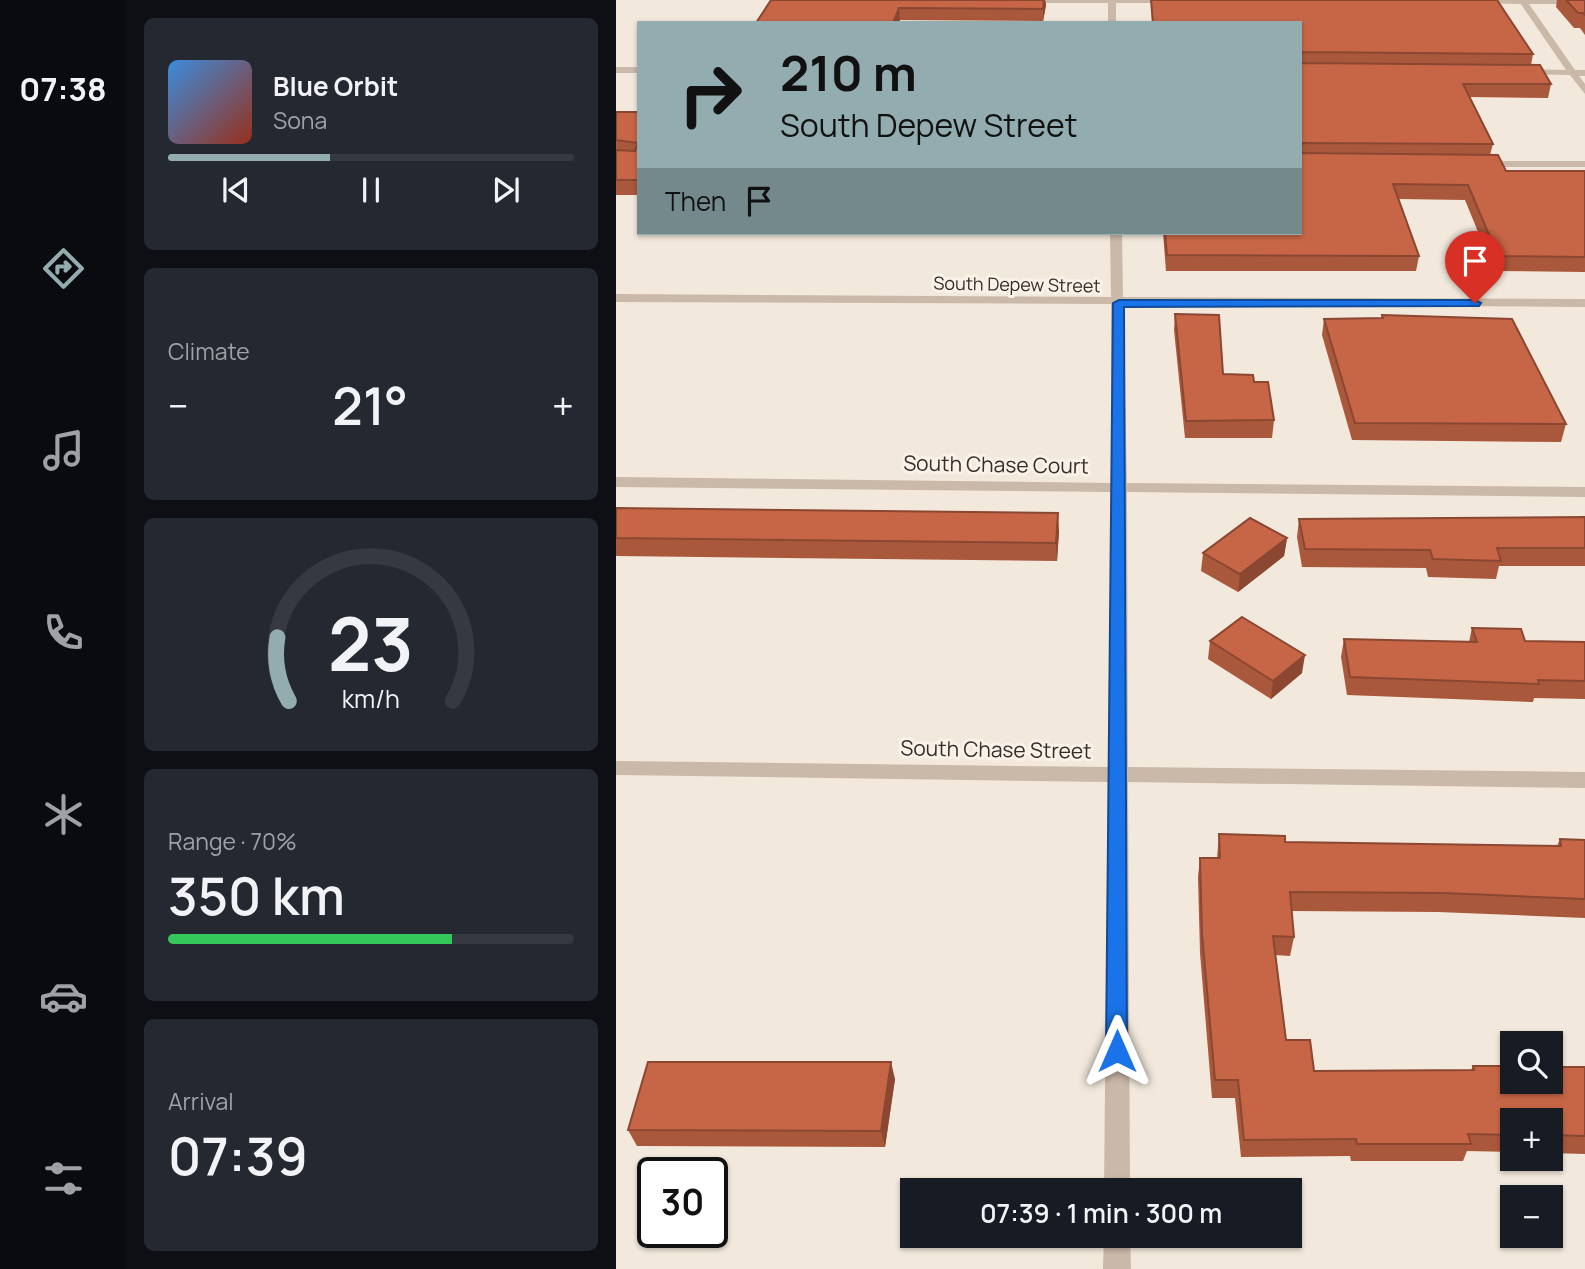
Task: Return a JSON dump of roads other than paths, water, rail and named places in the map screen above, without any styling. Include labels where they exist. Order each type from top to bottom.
[{"type":"street","points":[[1018,1],[1180,1]]},
{"type":"street","points":[[1112,1],[1112,21]]},
{"type":"street","points":[[1466,1],[1585,2]]},
{"type":"street","points":[[1521,1],[1585,91]]},
{"type":"street","points":[[616,70],[637,70]]},
{"type":"street","points":[[1517,72],[1585,73]]},
{"type":"street","points":[[1463,163],[1585,164]]},
{"type":"street","points":[[1116,235],[1119,303],[1117,1178]]},
{"type":"street","name":"South Depew Street","points":[[616,298],[1119,303],[1585,303]]},
{"type":"street","name":"South Chase Court","points":[[616,482],[1585,492]]},
{"type":"street","name":"South Chase Street","points":[[616,768],[1585,780]]},
{"type":"street","points":[[1117,1248],[1117,1269]]}]
